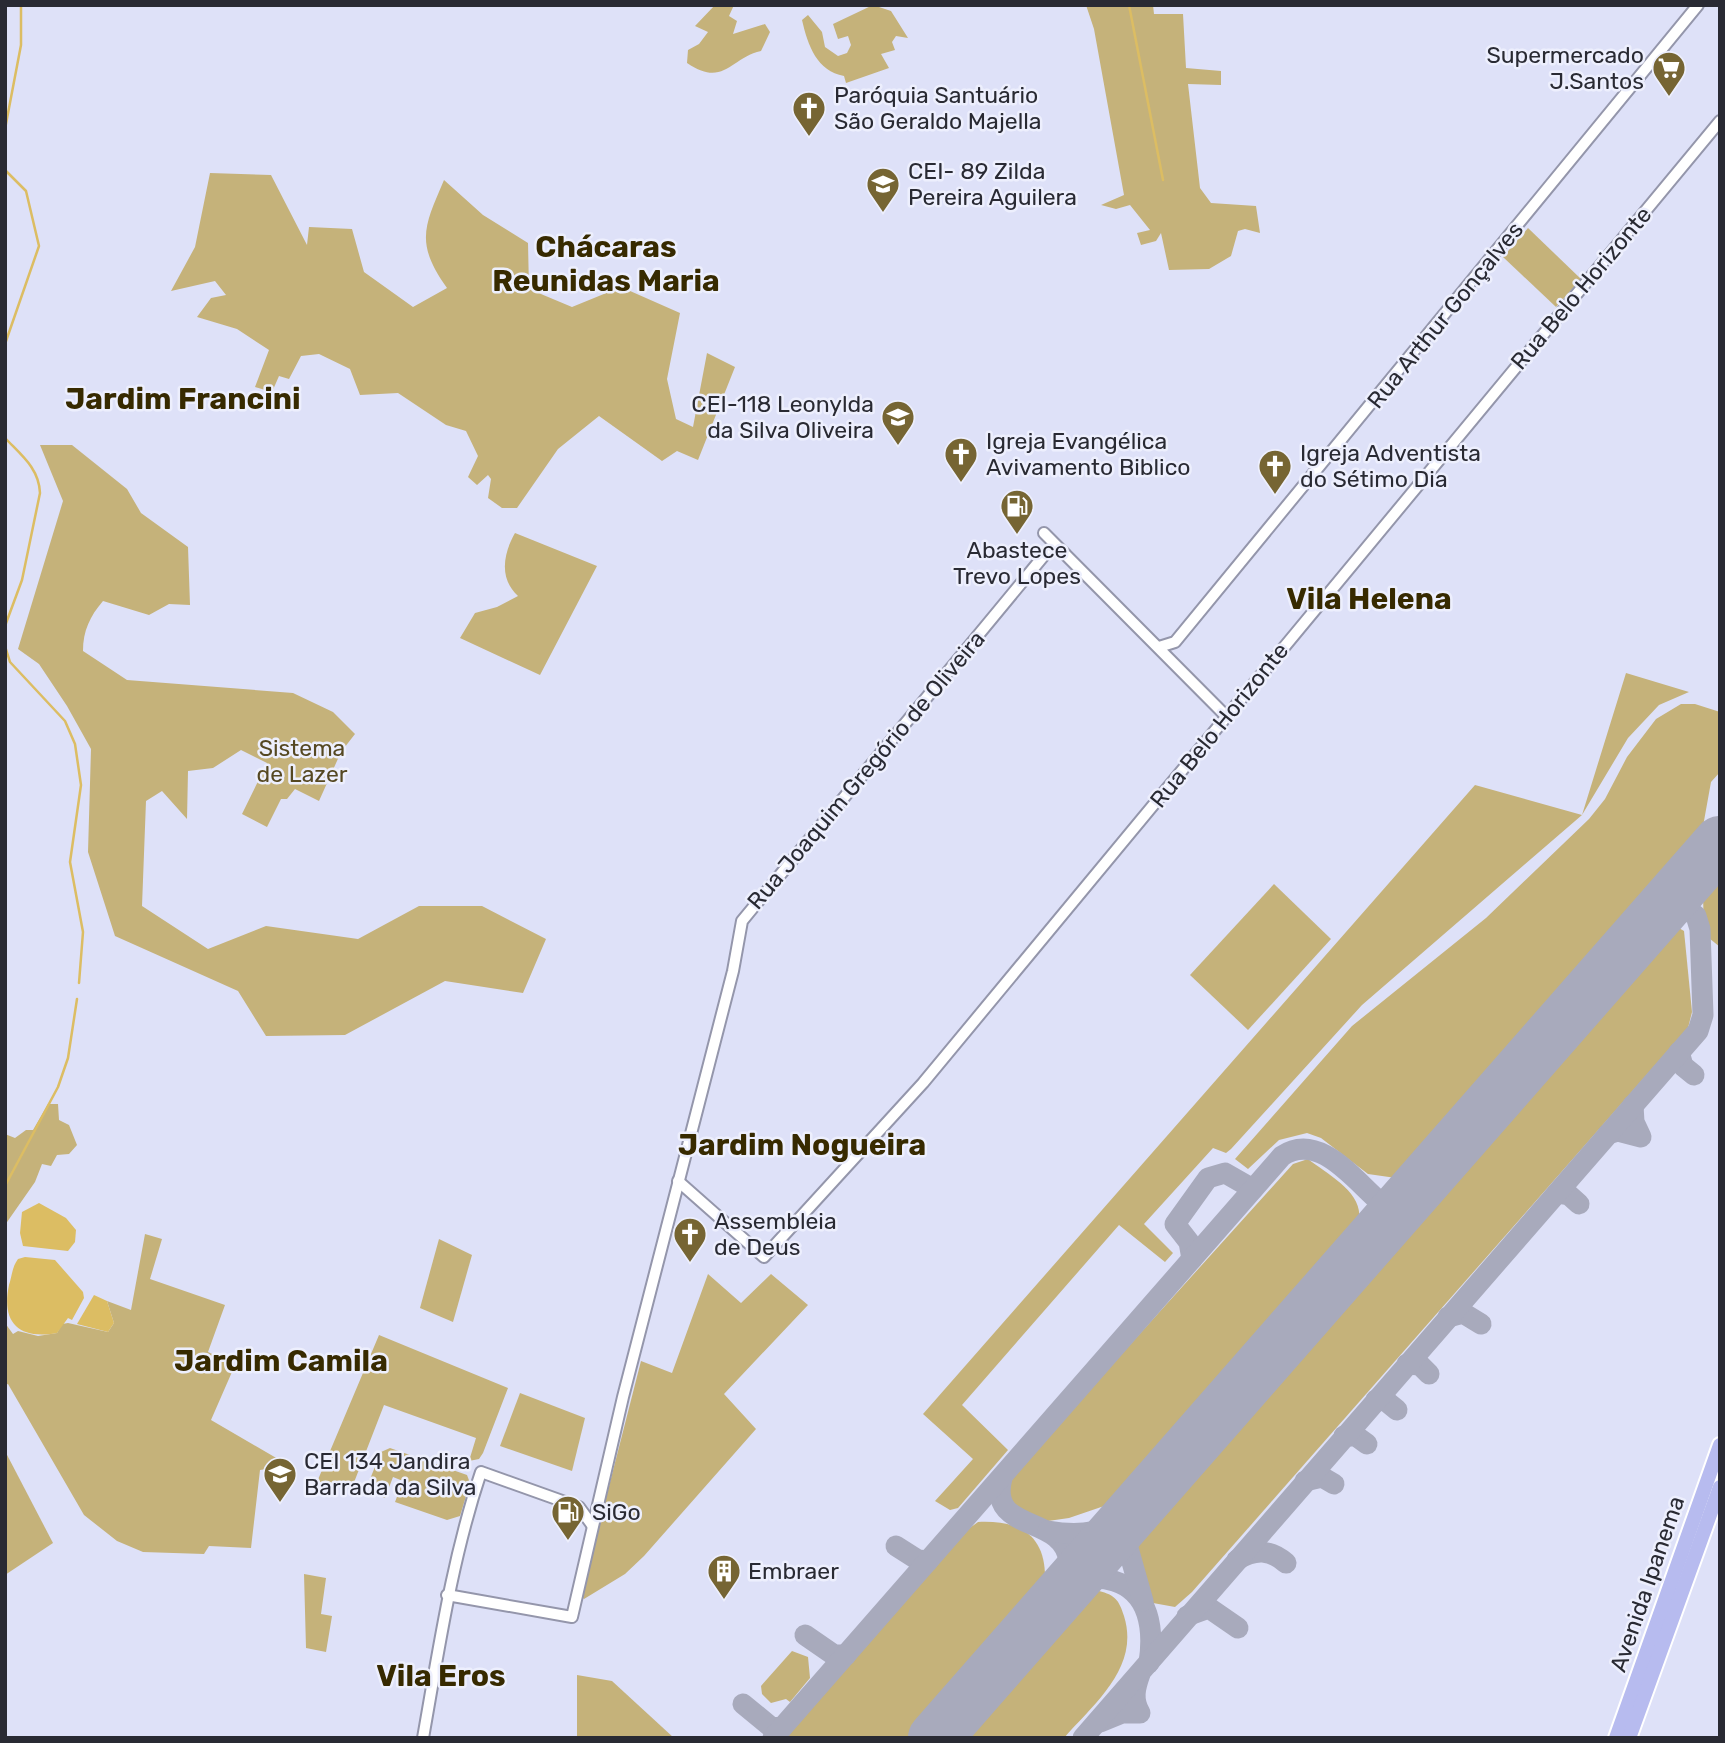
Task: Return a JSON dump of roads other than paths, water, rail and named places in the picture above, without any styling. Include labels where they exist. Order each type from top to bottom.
[{"type":"main road","name":"Avenida Ipanema","points":[[1616,1738],[1720,1445]]},
{"type":"main road","name":"Avenida Ipanema","points":[[1629,1738],[1720,1487]]},
{"type":"street","name":"Rua Arthur Gonçalves","points":[[1159,647],[1175,642],[1698,5]]},
{"type":"street","name":"Rua Belo Horizonte","points":[[678,1181],[764,1257],[923,1083],[1720,121]]},
{"type":"street","points":[[1065,554],[1057,550],[1046,553],[1044,533],[1159,647],[1226,716]]},
{"type":"street","name":"Rua Joaquim Gregório de Oliveira","points":[[452,1591],[572,1617],[599,1495],[745,916],[1046,553]]},
{"type":"street","points":[[423,1738],[461,1532],[481,1472],[579,1507],[590,1505],[599,1495]]},
{"type":"street","points":[[579,1507],[592,1525]]},
{"type":"waterway","points":[[5,129],[21,45],[21,5]]},
{"type":"waterway","points":[[1129,5],[1163,180]]},
{"type":"waterway","points":[[5,170],[26,191],[39,246],[5,344]]},
{"type":"waterway","points":[[5,438],[33,469],[40,493],[22,580],[5,626]]},
{"type":"waterway","points":[[5,646],[10,662],[65,721],[75,744],[81,785],[70,862],[83,932],[79,983]]},
{"type":"waterway","points":[[5,1186],[58,1087],[68,1058],[77,999]]},
{"type":"place","name":"Supermercado J.Santos","points":[[1669,98]]},
{"type":"place","name":"Paróquia Santuário São Geraldo Majella","points":[[809,138]]},
{"type":"place","name":"CEI- 89 Zilda Pereira Aguilera","points":[[883,214]]},
{"type":"place","name":"CEI-118 Leonylda da Silva Oliveira","points":[[898,447]]},
{"type":"place","name":"Igreja Evangélica Avivamento Biblico","points":[[961,484]]},
{"type":"place","name":"Igreja Adventista do Sétimo Dia","points":[[1275,496]]},
{"type":"place","name":"Abastece Trevo Lopes","points":[[1017,536]]},
{"type":"place","name":"Assembleia de Deus","points":[[690,1264]]},
{"type":"place","name":"CEI 134 Jandira Barrada da Silva","points":[[280,1504]]},
{"type":"place","name":"SiGo","points":[[568,1542]]},
{"type":"place","name":"Embraer","points":[[724,1601]]},
{"type":"district","name":"Chácaras Reunidas Maria","points":[[606,264]]},
{"type":"district","name":"Jardim Francini","points":[[183,399]]},
{"type":"district","name":"Vila Helena","points":[[1369,599]]},
{"type":"district","name":"Jardim Nogueira","points":[[802,1145]]},
{"type":"district","name":"Jardim Camila","points":[[281,1361]]},
{"type":"district","name":"Vila Eros","points":[[441,1676]]},
{"type":"park label","name":"Sistema de Lazer","points":[[302,761]]}]
